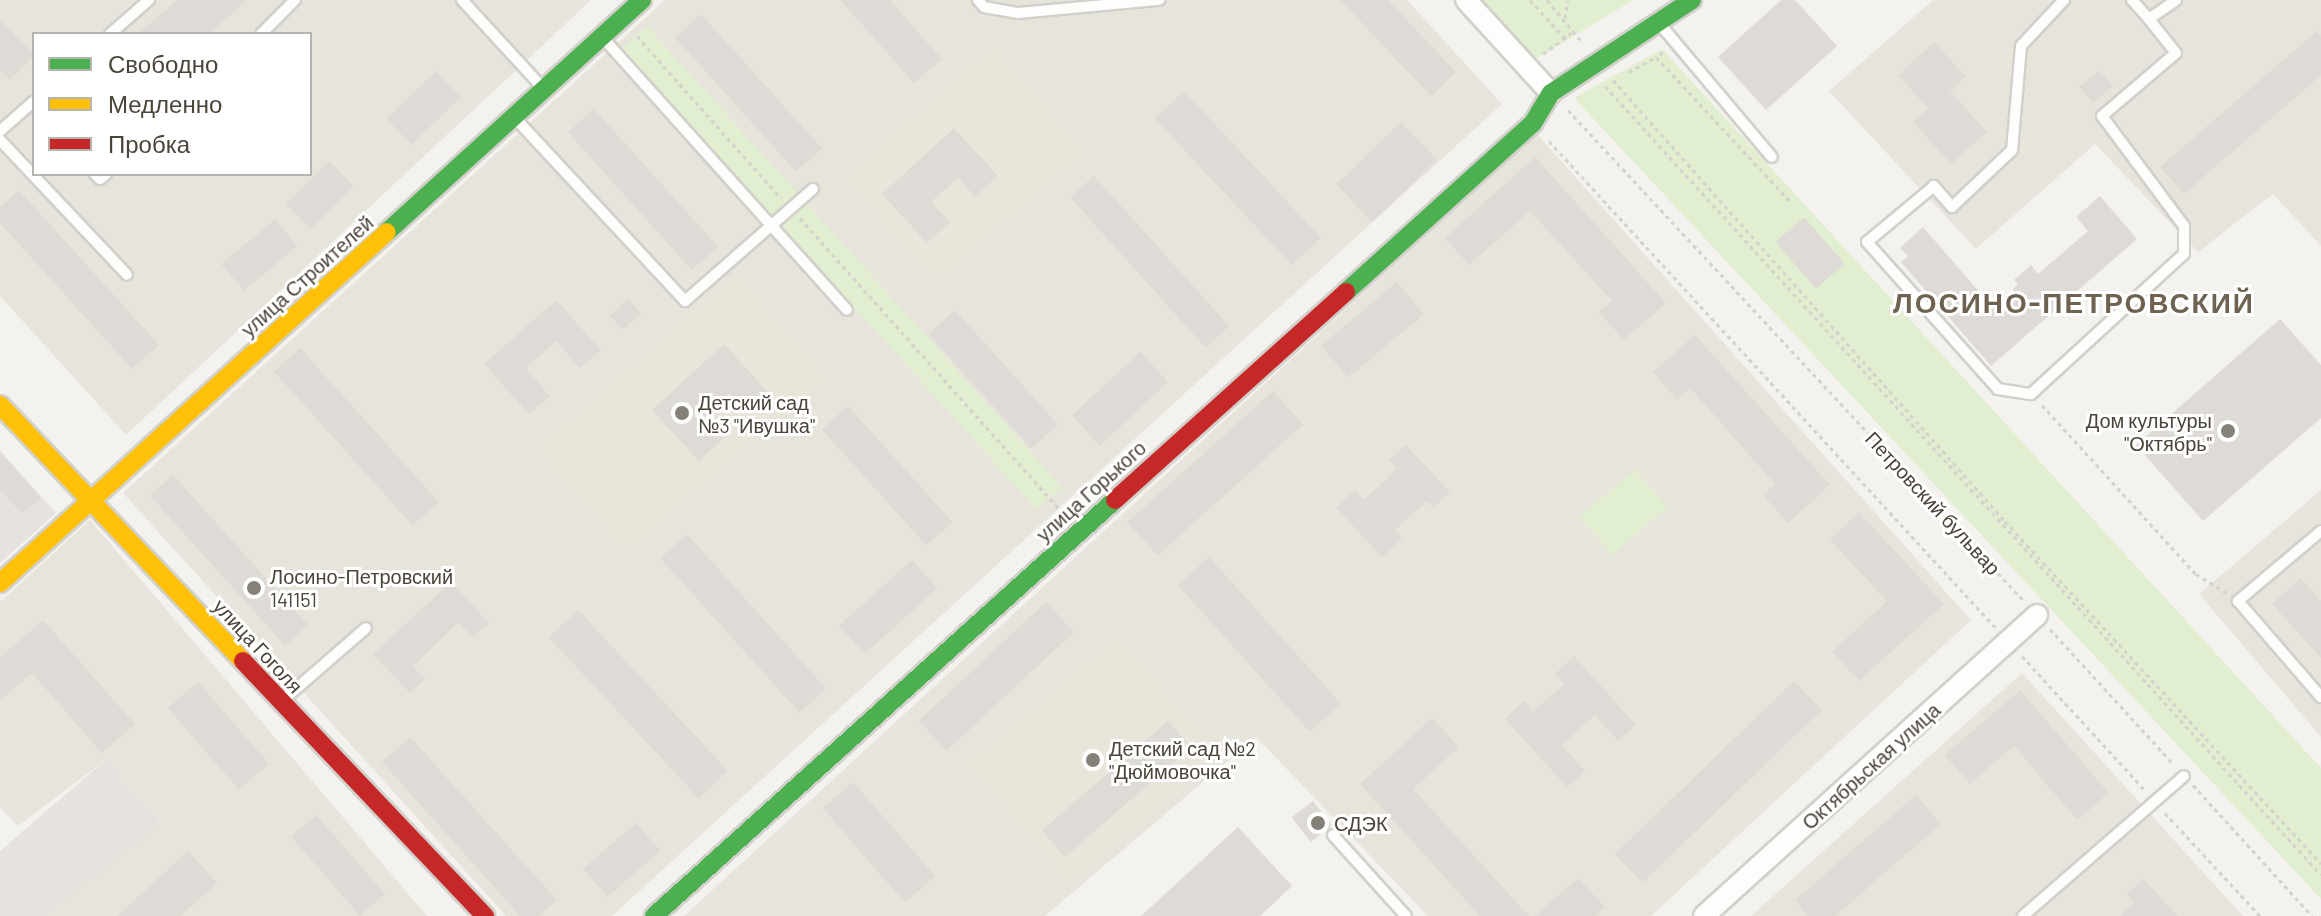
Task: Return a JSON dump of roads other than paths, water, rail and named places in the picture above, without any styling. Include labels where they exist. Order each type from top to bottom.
[{"type":"street","name":"улица Строителей","points":[[0,583],[642,0]]},
{"type":"street","points":[[1466,0],[1551,93],[1692,0]]},
{"type":"street","name":"улица Горького","points":[[654,916],[1533,123],[1551,93]]},
{"type":"street","name":"улица Гоголя","points":[[0,405],[485,916]]},
{"type":"street","name":"Октябрьская улица","points":[[1704,916],[2037,615]]},
{"type":"lane","points":[[112,32],[149,0]]},
{"type":"lane","points":[[263,32],[295,0]]},
{"type":"lane","points":[[462,0],[544,89]]},
{"type":"lane","points":[[978,0],[984,7],[1018,13],[1159,0]]},
{"type":"lane","points":[[2064,0],[2021,46],[2012,150],[1952,207],[1934,186],[1867,242],[1998,389],[2031,394],[2184,254],[2184,226],[2102,116],[2176,53],[2132,0]]},
{"type":"lane","points":[[2149,19],[2176,0]]},
{"type":"lane","points":[[1658,22],[1772,157]]},
{"type":"lane","points":[[602,37],[847,310]]},
{"type":"lane","points":[[0,131],[32,106]]},
{"type":"lane","points":[[514,117],[685,301],[813,189]]},
{"type":"lane","points":[[0,140],[32,174]]},
{"type":"lane","points":[[34,176],[127,275]]},
{"type":"lane","points":[[2321,531],[2238,601],[2321,697]]},
{"type":"lane","points":[[280,702],[366,628]]},
{"type":"lane","points":[[2023,916],[2184,776]]},
{"type":"lane","points":[[1333,835],[1406,916]]},
{"type":"place","name":"Детский сад №3 \"Ивушка\"","points":[[682,413]]},
{"type":"place","name":"Дом культуры \"Октябрь\"","points":[[2228,431]]},
{"type":"place","name":"Лосино-Петровский 141151","points":[[254,588]]},
{"type":"place","name":"Детский сад №2 \"Дюймовочка\"","points":[[1093,760]]},
{"type":"place","name":"СДЭК","points":[[1318,823]]},
{"type":"district","name":"ЛОСИНО-ПЕТРОВСКИЙ","points":[[2074,302]]}]
